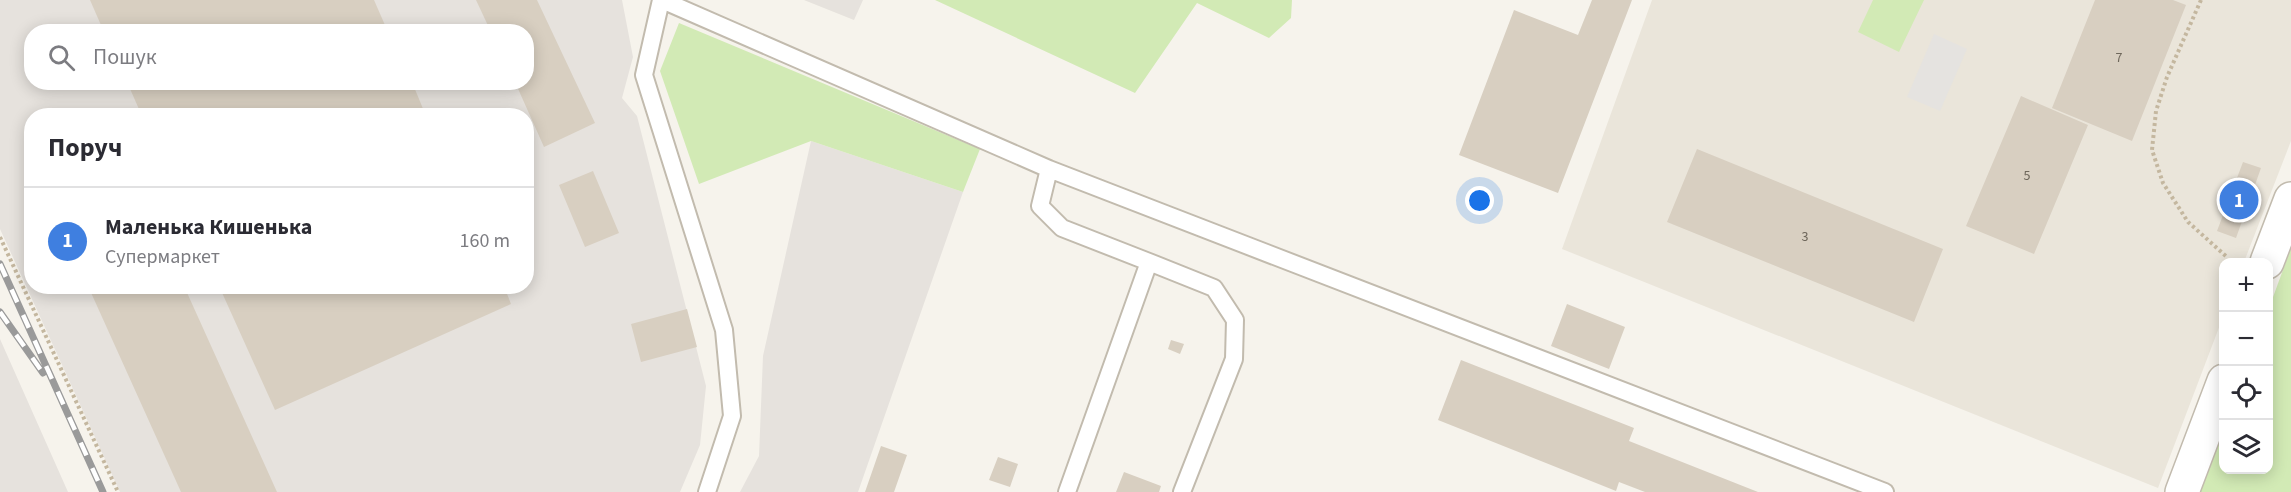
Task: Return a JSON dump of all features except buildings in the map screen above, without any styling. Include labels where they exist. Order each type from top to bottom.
[{"type":"street","points":[[2268,258],[2291,198]]},
{"type":"street","points":[[2182,492],[2219,392]]},
{"type":"lane","points":[[707,492],[732,416],[724,330],[645,75],[661,0],[1049,168],[1885,492]]},
{"type":"lane","points":[[1049,168],[1040,206],[1062,228],[1214,288],[1234,320],[1234,358],[1182,492]]},
{"type":"lane","points":[[1067,492],[1149,262]]},
{"type":"path","points":[[2200,0],[2167,77],[2156,111],[2152,150],[2163,183],[2188,222],[2228,257]]},
{"type":"path","points":[[0,237],[24,289]]},
{"type":"path","points":[[26,294],[118,492]]},
{"type":"shaded area","points":[[0,0],[622,0],[633,57],[622,98],[637,116],[706,386],[700,445],[680,492],[120,492],[30,294],[534,294],[534,108],[24,108],[24,282],[0,229]]},
{"type":"shaded area","points":[[804,0],[863,0],[854,20]]},
{"type":"shaded area","points":[[1652,0],[2291,0],[2291,141],[2246,258],[2219,258],[2219,328],[2158,488],[1562,249]]},
{"type":"shaded area","points":[[1934,34],[1967,49],[1940,111],[1907,97]]},
{"type":"shaded area","points":[[811,141],[963,192],[858,492],[740,492],[759,456],[763,356]]},
{"type":"shaded area","points":[[0,339],[68,492],[0,492]]},
{"type":"green space","points":[[935,0],[1292,0],[1291,18],[1269,38],[1197,3],[1135,93]]},
{"type":"green space","points":[[1873,0],[1924,0],[1899,52],[1858,32]]},
{"type":"green space","points":[[679,23],[980,149],[963,192],[811,141],[699,184],[660,71]]},
{"type":"green space","points":[[2291,248],[2291,492],[2200,492],[2219,440],[2219,474],[2273,474],[2273,297]]},
{"type":"railway","points":[[0,264],[103,492]]},
{"type":"railway","points":[[0,312],[43,373]]},
{"type":"place","name":"Маленька Кишенька","points":[[2239,200]]}]
